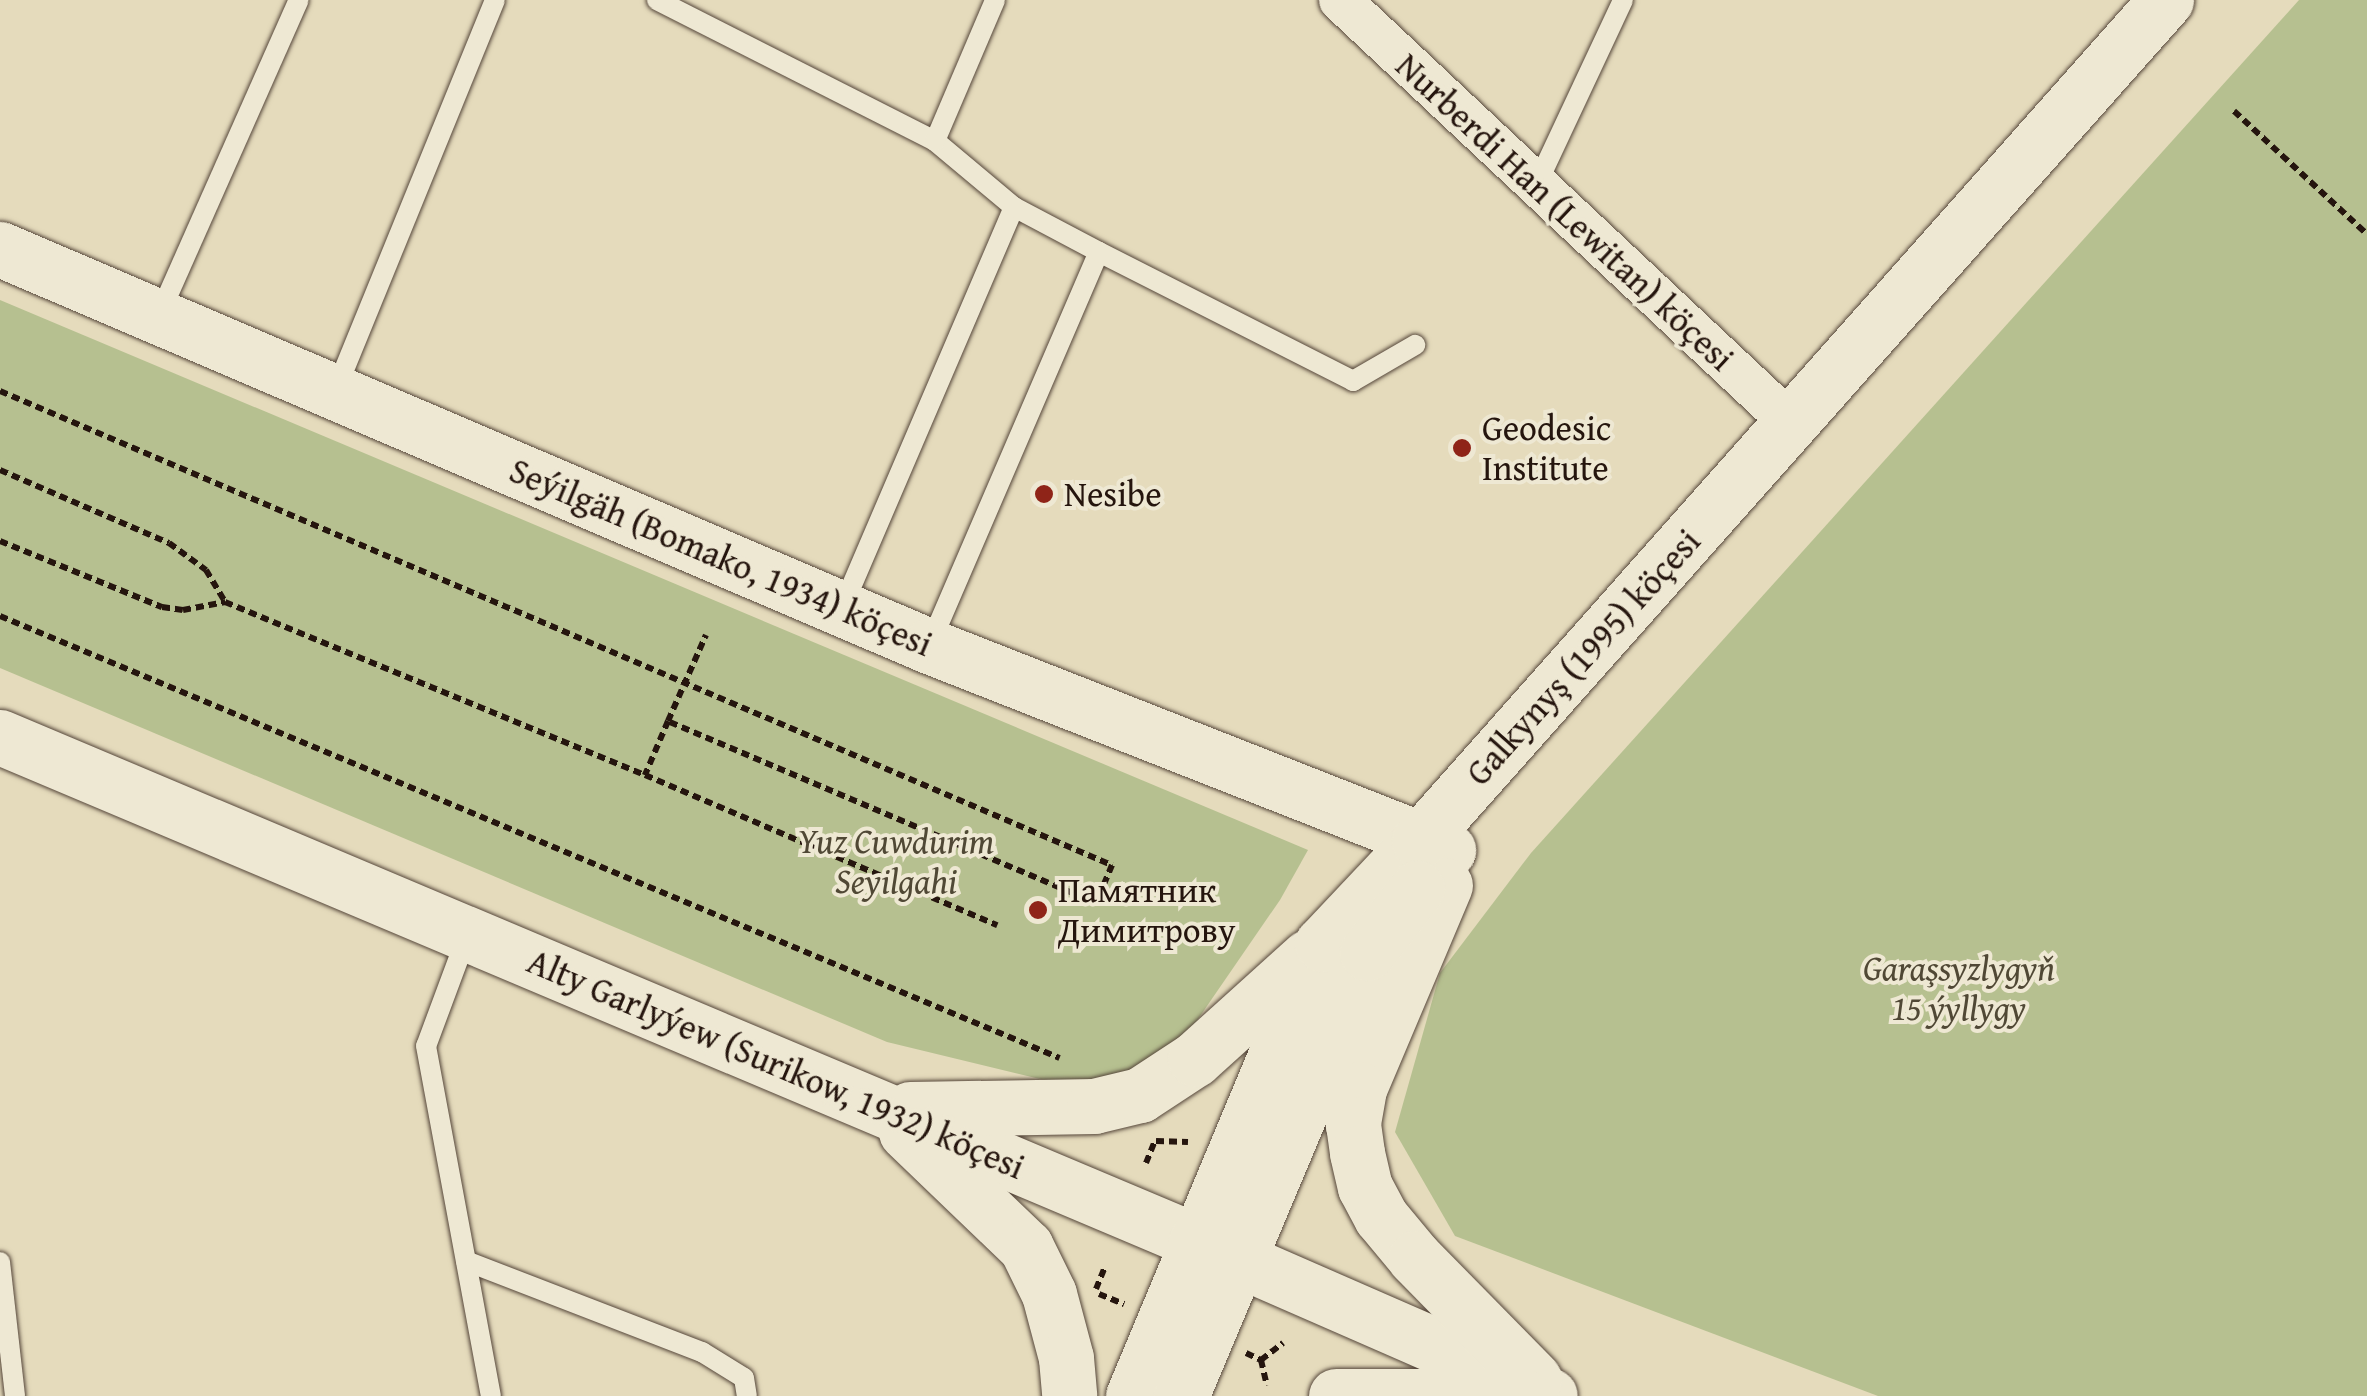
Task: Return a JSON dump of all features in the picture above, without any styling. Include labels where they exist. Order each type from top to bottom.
[{"type":"street","name":"Nurberdi Han (Lewitan) köçesi","points":[[1340,0],[1791,423]]},
{"type":"street","name":"Galkynyş (1995) köçesi","points":[[1133,1396],[1217,1250],[1368,953],[1446,839],[1791,423],[2166,0]]},
{"type":"street","name":"Galkynyş (1995) köçesi","points":[[1182,1396],[1217,1250],[1322,944],[1446,839],[1790,474],[2208,0]]},
{"type":"street","name":"Seýilgäh (Bomako, 1934) köçesi","points":[[0,250],[929,646],[1446,839]]},
{"type":"street","name":"Alty Garlyýew (Surikow, 1932) köçesi","points":[[0,737],[1217,1250],[1550,1396]]},
{"type":"street","points":[[1446,839],[1359,1089],[1353,1124],[1357,1153],[1364,1187],[1381,1216],[1415,1258],[1550,1396]]},
{"type":"street","points":[[882,1109],[1094,1106],[1140,1095],[1195,1059],[1322,944]]},
{"type":"street","points":[[882,1109],[1026,1248],[1050,1294],[1066,1358],[1069,1396]]},
{"type":"street","points":[[1336,1396],[1541,1396]]},
{"type":"lane","points":[[160,315],[299,0]]},
{"type":"lane","points":[[335,392],[495,0]]},
{"type":"lane","points":[[658,0],[934,141],[1014,207],[1353,381],[1415,345]]},
{"type":"lane","points":[[934,141],[995,0]]},
{"type":"lane","points":[[1536,186],[1622,0]]},
{"type":"lane","points":[[841,609],[1014,207]]},
{"type":"lane","points":[[929,646],[1098,252]]},
{"type":"lane","points":[[467,936],[426,1046],[492,1396]]},
{"type":"lane","points":[[466,1261],[702,1352],[744,1378],[747,1396]]},
{"type":"lane","points":[[0,1262],[15,1396]]},
{"type":"path","points":[[2234,110],[2367,234]]},
{"type":"path","points":[[0,391],[1112,865],[1096,903],[668,722]]},
{"type":"path","points":[[0,470],[169,543],[206,570],[225,602]]},
{"type":"path","points":[[0,541],[162,607],[184,610],[225,602],[997,925]]},
{"type":"path","points":[[0,616],[1070,1062]]},
{"type":"path","points":[[645,775],[706,635]]},
{"type":"path","points":[[1155,1141],[1192,1142]]},
{"type":"path","points":[[1094,1292],[1125,1304]]},
{"type":"path","points":[[1261,1360],[1283,1343]]},
{"type":"path","points":[[1237,1350],[1261,1360]]},
{"type":"path","points":[[1261,1360],[1268,1385]]},
{"type":"green space","name":"Garaşsyzlygyň 15 ýyllygy","points":[[2299,0],[2367,0],[2367,1396],[1878,1396],[1455,1236],[1395,1132],[1440,973],[1531,853]]},
{"type":"green space","name":"Yuz Cuwdurim Seyilgahi","points":[[0,300],[1308,850],[1280,900],[1185,1038],[1094,1092],[887,1042],[0,668]]},
{"type":"place","name":"Geodesic Institute","points":[[1462,448]]},
{"type":"place","name":"Nesibe","points":[[1044,494]]},
{"type":"place","name":"Памятник Димитрову","points":[[1038,910]]}]
